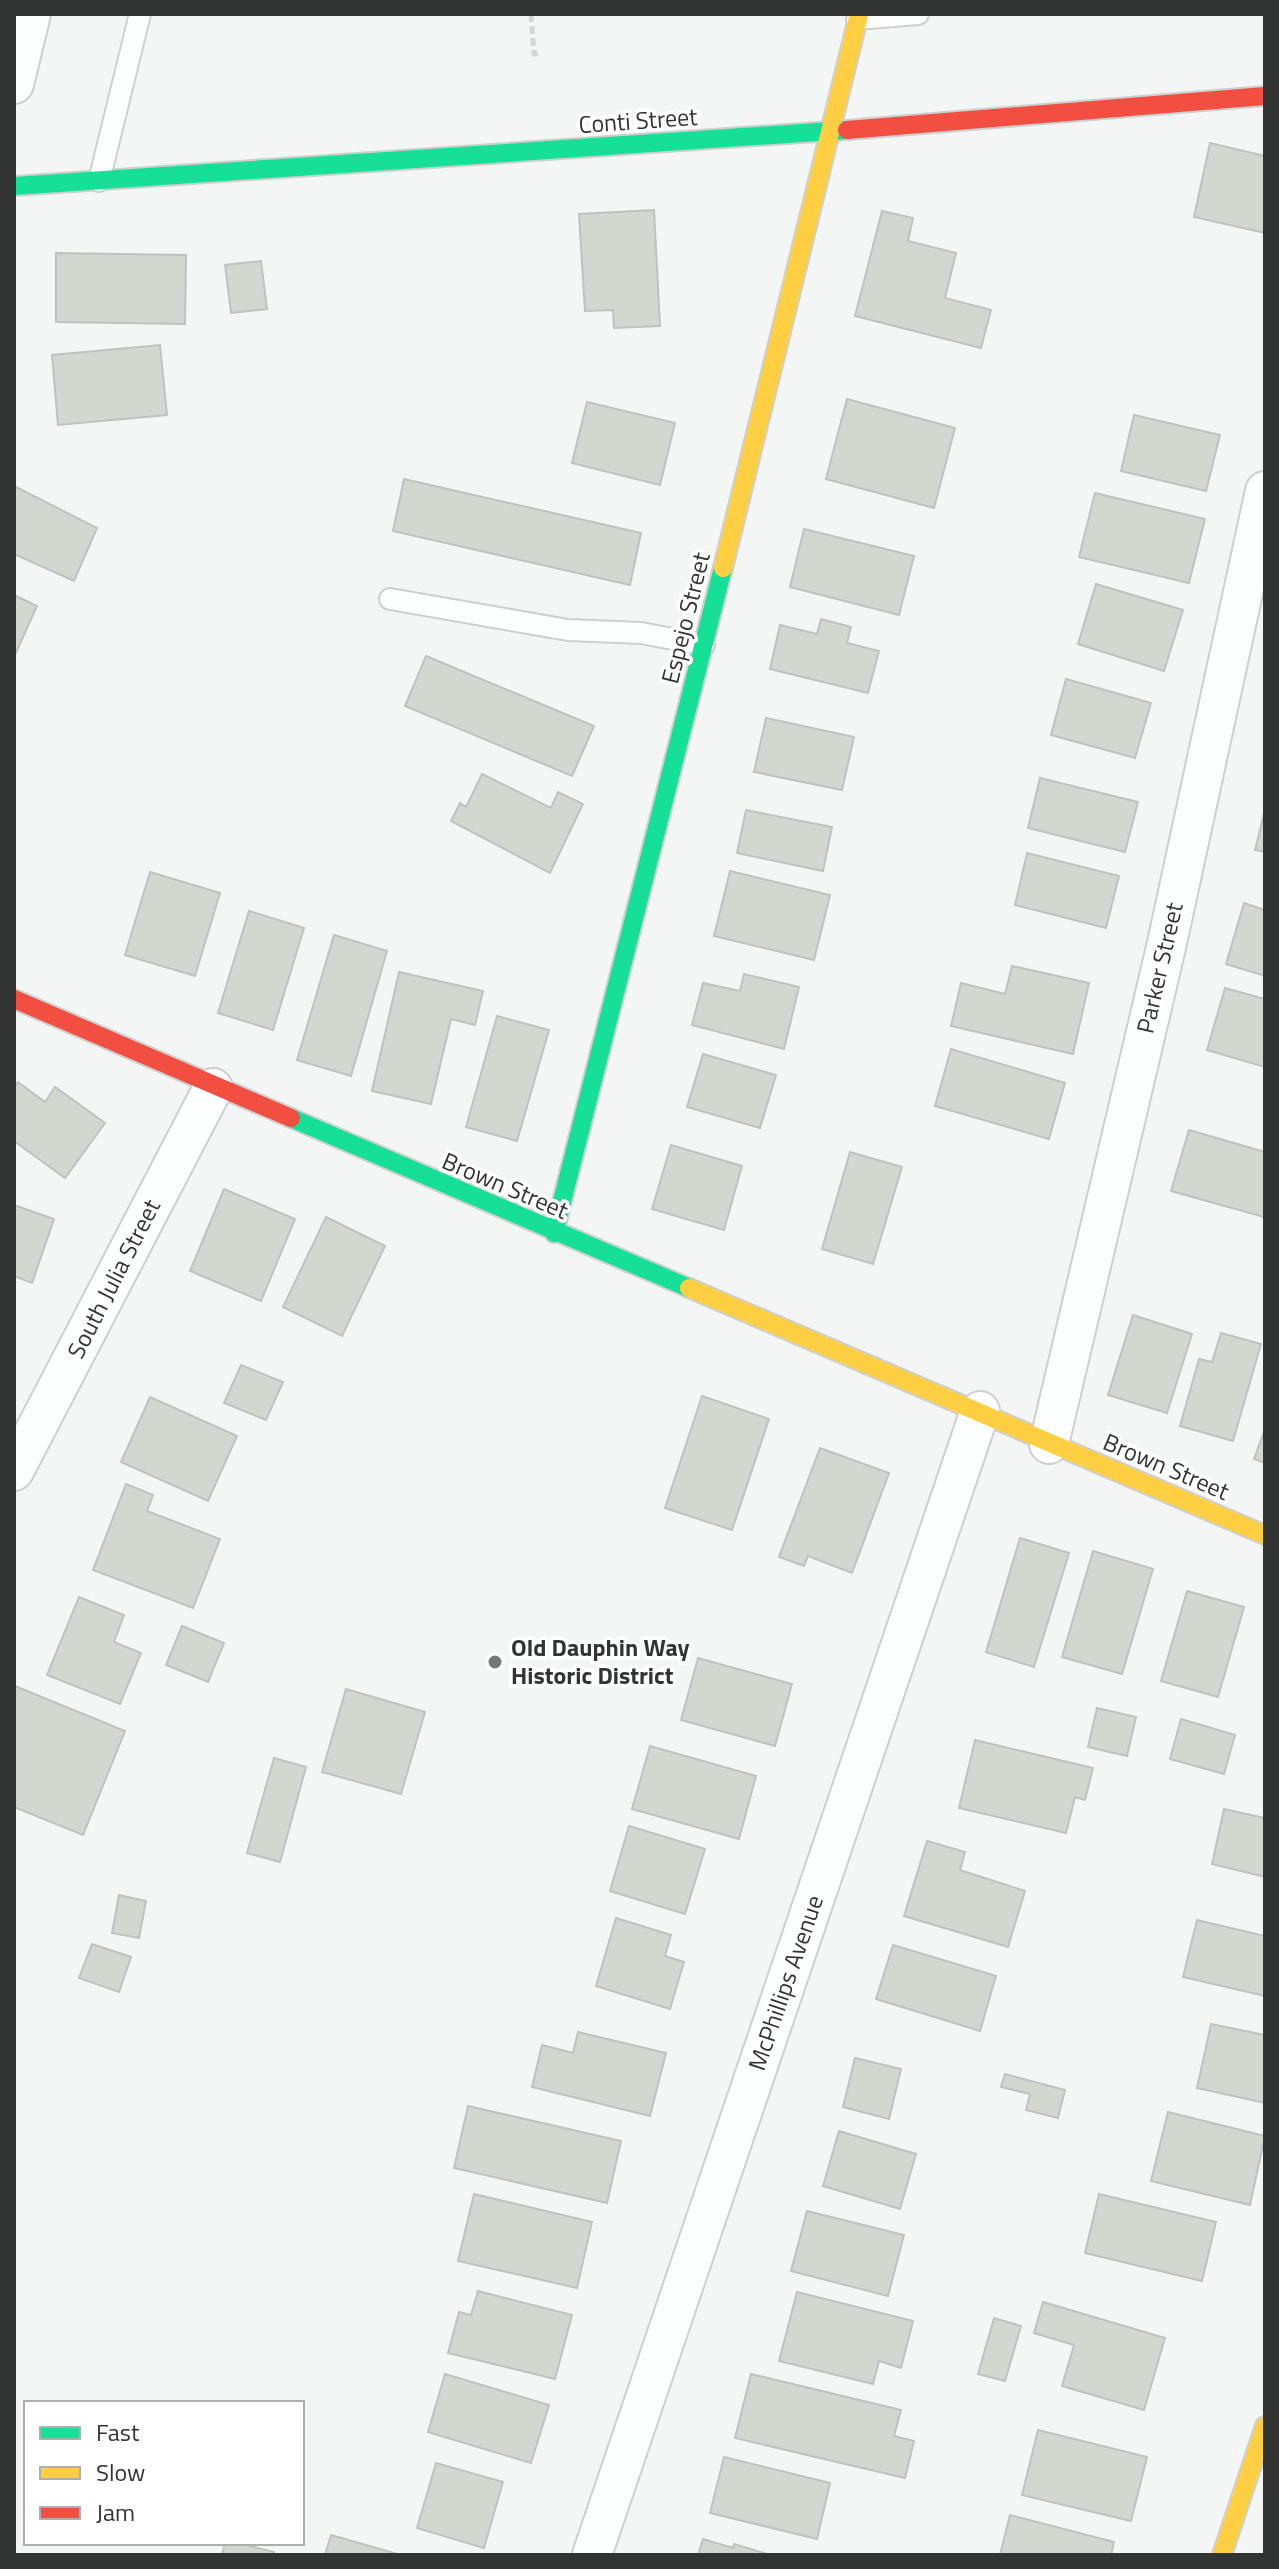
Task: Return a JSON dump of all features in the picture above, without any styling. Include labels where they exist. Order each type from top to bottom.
[{"type":"street","points":[[14,84],[31,14]]},
{"type":"street","name":"Espejo Street","points":[[554,1233],[704,645],[858,17]]},
{"type":"street","name":"Conti Street","points":[[14,186],[828,132],[1265,96]]},
{"type":"street","name":"Parker Street","points":[[1049,1444],[1167,943],[1265,491]]},
{"type":"street","name":"Brown Street","points":[[14,999],[213,1088],[980,1411],[1049,1444],[1265,1535]]},
{"type":"street","name":"South Julia Street","points":[[14,1471],[213,1088]]},
{"type":"street","name":"McPhillips Avenue","points":[[592,2555],[980,1411]]},
{"type":"street","points":[[1222,2555],[1265,2426]]},
{"type":"lane","points":[[99,181],[140,14]]},
{"type":"lane","points":[[858,17],[918,14]]},
{"type":"lane","points":[[390,599],[568,630],[641,633],[704,645]]},
{"type":"path","points":[[531,14],[534,54],[539,53]]},
{"type":"building","points":[[1210,143],[1265,156],[1265,233],[1194,217]]},
{"type":"building","points":[[654,210],[660,326],[614,328],[613,310],[585,311],[579,214]]},
{"type":"building","points":[[882,211],[913,218],[908,241],[956,253],[945,298],[991,310],[981,348],[855,316]]},
{"type":"building","points":[[56,253],[186,255],[185,324],[56,322]]},
{"type":"building","points":[[261,261],[267,309],[231,313],[225,265]]},
{"type":"building","points":[[160,345],[167,415],[58,425],[52,355]]},
{"type":"building","points":[[847,399],[955,428],[934,508],[826,479]]},
{"type":"building","points":[[587,402],[675,423],[660,485],[572,463]]},
{"type":"building","points":[[1134,415],[1220,435],[1206,491],[1121,471]]},
{"type":"building","points":[[404,479],[641,533],[630,585],[393,531]]},
{"type":"building","points":[[14,486],[97,528],[74,581],[14,554]]},
{"type":"building","points":[[1095,493],[1205,519],[1189,583],[1079,557]]},
{"type":"building","points":[[804,529],[914,556],[899,615],[790,587]]},
{"type":"building","points":[[1096,584],[1183,610],[1164,671],[1078,644]]},
{"type":"building","points":[[14,595],[37,606],[14,657]]},
{"type":"building","points":[[821,619],[851,627],[847,643],[879,651],[868,693],[770,669],[780,625],[817,634]]},
{"type":"building","points":[[426,656],[594,726],[572,776],[405,706]]},
{"type":"building","points":[[1066,679],[1151,703],[1135,758],[1051,735]]},
{"type":"building","points":[[766,718],[854,737],[842,790],[754,772]]},
{"type":"building","points":[[482,774],[551,808],[558,792],[583,804],[550,873],[451,821],[460,803],[466,807]]},
{"type":"building","points":[[1040,778],[1138,802],[1125,852],[1028,828]]},
{"type":"building","points":[[1265,809],[1265,852],[1255,850]]},
{"type":"building","points":[[746,810],[832,827],[823,871],[737,853]]},
{"type":"building","points":[[1027,853],[1119,876],[1106,928],[1015,905]]},
{"type":"building","points":[[730,871],[830,895],[814,960],[714,936]]},
{"type":"building","points":[[150,872],[220,893],[195,976],[125,955]]},
{"type":"building","points":[[1244,903],[1265,910],[1265,976],[1226,964]]},
{"type":"building","points":[[249,911],[304,928],[273,1030],[218,1013]]},
{"type":"building","points":[[334,935],[387,951],[351,1076],[297,1060]]},
{"type":"building","points":[[1012,966],[1089,983],[1073,1054],[951,1026],[961,983],[1005,994]]},
{"type":"building","points":[[399,972],[483,991],[475,1025],[451,1019],[431,1104],[372,1091]]},
{"type":"building","points":[[744,974],[799,987],[784,1049],[692,1025],[703,983],[740,991]]},
{"type":"building","points":[[1225,988],[1265,999],[1265,1067],[1207,1050]]},
{"type":"building","points":[[497,1016],[549,1030],[517,1141],[466,1127]]},
{"type":"building","points":[[951,1049],[1065,1083],[1049,1139],[935,1106]]},
{"type":"building","points":[[703,1054],[776,1075],[760,1128],[687,1107]]},
{"type":"building","points":[[18,1082],[45,1102],[55,1087],[105,1123],[65,1178],[14,1141],[14,1088]]},
{"type":"building","points":[[1189,1130],[1265,1152],[1264,1217],[1171,1191]]},
{"type":"building","points":[[671,1145],[742,1166],[724,1230],[652,1209]]},
{"type":"building","points":[[850,1152],[902,1167],[873,1264],[822,1249]]},
{"type":"building","points":[[224,1189],[295,1219],[261,1301],[190,1271]]},
{"type":"building","points":[[14,1205],[54,1219],[32,1283],[14,1276]]},
{"type":"building","points":[[326,1217],[385,1246],[342,1336],[283,1307]]},
{"type":"building","points":[[1133,1315],[1192,1334],[1167,1413],[1108,1395]]},
{"type":"building","points":[[1221,1333],[1261,1344],[1233,1441],[1180,1426],[1199,1359],[1212,1362]]},
{"type":"building","points":[[241,1365],[283,1382],[266,1420],[224,1403]]},
{"type":"building","points":[[702,1396],[769,1419],[732,1530],[665,1508]]},
{"type":"building","points":[[150,1397],[237,1436],[208,1501],[121,1462]]},
{"type":"building","points":[[1265,1429],[1265,1463],[1254,1459]]},
{"type":"building","points":[[820,1448],[889,1473],[852,1573],[808,1556],[804,1566],[779,1557]]},
{"type":"building","points":[[126,1484],[153,1495],[147,1511],[220,1539],[193,1608],[93,1570]]},
{"type":"building","points":[[1020,1538],[1069,1553],[1034,1667],[986,1652]]},
{"type":"building","points":[[1093,1551],[1153,1569],[1122,1674],[1062,1657]]},
{"type":"building","points":[[1187,1591],[1244,1607],[1218,1697],[1161,1681]]},
{"type":"building","points":[[79,1597],[124,1615],[114,1642],[141,1653],[120,1704],[47,1675]]},
{"type":"building","points":[[182,1626],[224,1643],[208,1682],[166,1665]]},
{"type":"building","points":[[698,1658],[792,1684],[775,1746],[681,1720]]},
{"type":"building","points":[[15,1686],[125,1731],[83,1835],[14,1807]]},
{"type":"building","points":[[346,1689],[425,1712],[401,1794],[322,1772]]},
{"type":"building","points":[[1097,1708],[1136,1717],[1127,1756],[1088,1747]]},
{"type":"building","points":[[1181,1719],[1235,1735],[1224,1774],[1170,1759]]},
{"type":"building","points":[[975,1740],[1093,1768],[1085,1800],[1075,1797],[1066,1833],[959,1808]]},
{"type":"building","points":[[650,1746],[756,1776],[739,1839],[632,1809]]},
{"type":"building","points":[[274,1758],[306,1767],[280,1862],[247,1853]]},
{"type":"building","points":[[1224,1809],[1265,1818],[1265,1877],[1212,1864]]},
{"type":"building","points":[[629,1826],[705,1849],[685,1914],[610,1891]]},
{"type":"building","points":[[927,1841],[965,1852],[960,1870],[1025,1891],[1008,1947],[904,1916]]},
{"type":"building","points":[[119,1895],[146,1901],[139,1938],[112,1933]]},
{"type":"building","points":[[616,1918],[671,1935],[665,1956],[684,1962],[670,2009],[596,1986]]},
{"type":"building","points":[[1197,1920],[1265,1936],[1265,1996],[1183,1977]]},
{"type":"building","points":[[92,1944],[131,1957],[119,1992],[79,1978]]},
{"type":"building","points":[[893,1945],[996,1976],[980,2031],[876,1999]]},
{"type":"building","points":[[1211,2024],[1265,2035],[1265,2103],[1197,2088]]},
{"type":"building","points":[[578,2032],[666,2053],[650,2116],[532,2087],[542,2045],[573,2053]]},
{"type":"building","points":[[855,2058],[901,2069],[889,2119],[843,2107]]},
{"type":"building","points":[[1005,2074],[1065,2090],[1058,2118],[1026,2110],[1030,2094],[1001,2087]]},
{"type":"building","points":[[468,2106],[621,2141],[607,2203],[454,2168]]},
{"type":"building","points":[[1168,2112],[1265,2136],[1250,2205],[1151,2181]]},
{"type":"building","points":[[839,2131],[916,2154],[900,2209],[823,2186]]},
{"type":"building","points":[[474,2194],[592,2222],[577,2288],[458,2261]]},
{"type":"building","points":[[1099,2194],[1216,2222],[1202,2281],[1085,2253]]},
{"type":"building","points":[[807,2211],[904,2235],[888,2296],[791,2271]]},
{"type":"building","points":[[478,2291],[572,2315],[555,2379],[448,2353],[459,2312],[471,2315]]},
{"type":"building","points":[[797,2292],[913,2321],[901,2368],[879,2361],[873,2384],[779,2361]]},
{"type":"building","points":[[1043,2302],[1165,2338],[1144,2410],[1062,2386],[1074,2345],[1034,2333]]},
{"type":"building","points":[[994,2318],[1021,2326],[1005,2381],[978,2374]]},
{"type":"building","points":[[445,2374],[549,2405],[531,2463],[428,2432]]},
{"type":"building","points":[[751,2374],[901,2410],[894,2436],[914,2441],[905,2478],[735,2438]]},
{"type":"building","points":[[1038,2430],[1147,2457],[1131,2521],[1022,2495]]},
{"type":"building","points":[[724,2457],[830,2483],[817,2539],[710,2513]]},
{"type":"building","points":[[436,2463],[503,2482],[484,2548],[417,2528]]},
{"type":"building","points":[[1010,2515],[1114,2542],[1111,2555],[1000,2555]]},
{"type":"building","points":[[331,2535],[401,2555],[325,2555]]},
{"type":"building","points":[[703,2539],[733,2548],[734,2544],[771,2555],[698,2555]]},
{"type":"building","points":[[224,2545],[246,2545],[274,2552],[274,2555],[222,2555]]},
{"type":"traffic: fast","points":[[14,186],[847,130]]},
{"type":"traffic: fast","points":[[554,1233],[723,568]]},
{"type":"traffic: fast","points":[[291,1118],[689,1288]]},
{"type":"traffic: slow","points":[[723,568],[859,14]]},
{"type":"traffic: slow","points":[[689,1288],[1265,1535]]},
{"type":"traffic: slow","points":[[1222,2555],[1265,2426]]},
{"type":"traffic: jam","points":[[847,130],[1265,96]]},
{"type":"traffic: jam","points":[[14,999],[291,1118]]},
{"type":"place","name":"Old Dauphin Way Historic District","points":[[495,1662]]}]
